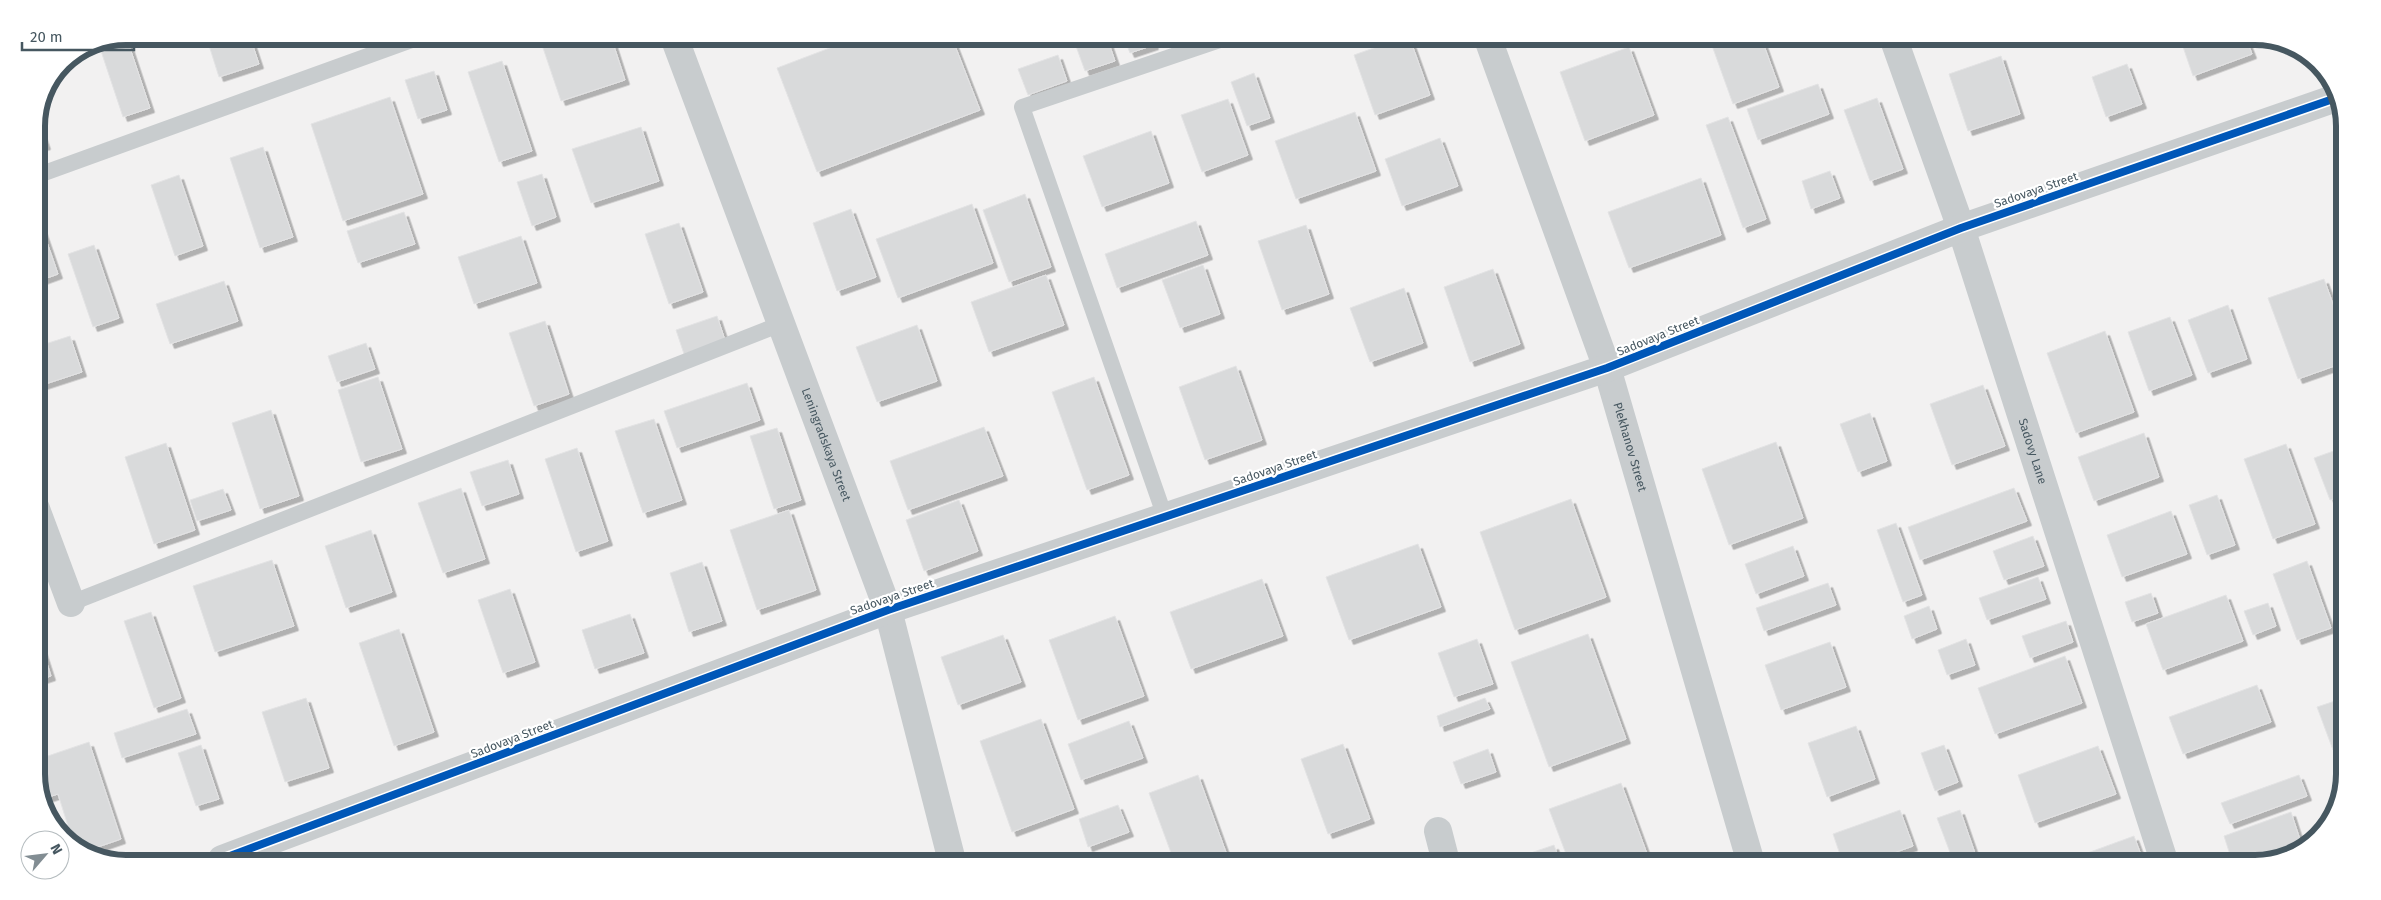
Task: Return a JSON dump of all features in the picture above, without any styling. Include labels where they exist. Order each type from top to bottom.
[{"type":"street","name":"Leningradskaya Street","points":[[677,45],[888,610],[950,855]]},
{"type":"street","name":"Plekhanov Street","points":[[1490,45],[1606,368],[1749,855]]},
{"type":"street","name":"Sadovy Lane","points":[[1896,45],[1961,228],[2161,855]]},
{"type":"street","name":"Sadovaya Street","points":[[233,855],[888,610],[1606,368],[1961,228],[2332,99]]},
{"type":"street","points":[[45,533],[71,603]]},
{"type":"street","points":[[1438,831],[1444,855]]},
{"type":"lane","points":[[45,173],[398,45]]},
{"type":"lane","points":[[1165,517],[1022,107],[1205,45]]},
{"type":"lane","points":[[71,603],[781,324]]},
{"type":"building","points":[[129,45],[150,108],[123,117],[101,50]]},
{"type":"building","points":[[209,45],[253,45],[259,64],[219,77]]},
{"type":"building","points":[[542,45],[614,45],[625,80],[561,101]]},
{"type":"building","points":[[838,45],[955,45],[980,110],[817,172],[777,68]]},
{"type":"building","points":[[1076,45],[1109,45],[1115,61],[1085,71]]},
{"type":"building","points":[[1127,45],[1154,45],[1130,53]]},
{"type":"building","points":[[1382,45],[1412,45],[1430,95],[1375,115],[1354,55]]},
{"type":"building","points":[[1712,45],[1764,45],[1779,87],[1733,104]]},
{"type":"building","points":[[2182,45],[2249,45],[2252,54],[2193,76]]},
{"type":"building","points":[[1629,47],[1654,115],[1585,141],[1560,72]]},
{"type":"building","points":[[1058,55],[1067,81],[1028,95],[1018,69]]},
{"type":"building","points":[[2001,56],[2020,114],[1968,131],[1949,74]]},
{"type":"building","points":[[502,61],[532,151],[499,162],[468,72]]},
{"type":"building","points":[[2127,64],[2142,104],[2106,117],[2092,77]]},
{"type":"building","points":[[434,71],[447,110],[418,119],[405,80]]},
{"type":"building","points":[[1254,73],[1270,118],[1247,126],[1231,82]]},
{"type":"building","points":[[1818,84],[1829,114],[1758,140],[1747,109]]},
{"type":"building","points":[[390,97],[423,194],[343,221],[311,124]]},
{"type":"building","points":[[1877,98],[1903,169],[1870,181],[1844,110]]},
{"type":"building","points":[[1228,99],[1248,155],[1202,172],[1181,115]]},
{"type":"building","points":[[1355,112],[1376,171],[1296,199],[1275,141]]},
{"type":"building","points":[[1728,117],[1766,219],[1743,228],[1706,125]]},
{"type":"building","points":[[641,127],[659,181],[591,203],[572,149]]},
{"type":"building","points":[[1151,131],[1169,183],[1102,207],[1083,156]]},
{"type":"building","points":[[1440,138],[1458,186],[1402,206],[1385,159]]},
{"type":"building","points":[[263,147],[293,237],[260,248],[230,158]]},
{"type":"building","points":[[1830,171],[1840,198],[1811,209],[1802,181]]},
{"type":"building","points":[[542,174],[556,217],[532,226],[517,182]]},
{"type":"building","points":[[179,175],[203,246],[175,256],[151,185]]},
{"type":"building","points":[[1701,178],[1721,235],[1629,268],[1608,212]]},
{"type":"building","points":[[1025,194],[1051,267],[1009,282],[983,210]]},
{"type":"building","points":[[972,204],[993,263],[898,298],[876,239]]},
{"type":"building","points":[[851,209],[876,277],[837,291],[813,223]]},
{"type":"building","points":[[404,212],[415,244],[358,263],[347,231]]},
{"type":"building","points":[[1196,221],[1208,255],[1117,288],[1105,254]]},
{"type":"building","points":[[679,223],[703,292],[669,304],[645,234]]},
{"type":"building","points":[[1306,225],[1329,294],[1282,310],[1258,241]]},
{"type":"building","points":[[521,236],[537,283],[474,304],[458,257]]},
{"type":"building","points":[[45,237],[58,274],[45,279]]},
{"type":"building","points":[[94,245],[119,318],[93,327],[68,254]]},
{"type":"building","points":[[1203,265],[1220,314],[1180,328],[1162,280]]},
{"type":"building","points":[[1493,269],[1520,344],[1470,362],[1444,287]]},
{"type":"building","points":[[1046,275],[1064,325],[989,352],[971,302]]},
{"type":"building","points":[[2324,279],[2336,312],[2336,365],[2298,379],[2268,298]]},
{"type":"building","points":[[224,281],[238,321],[170,344],[156,304]]},
{"type":"building","points":[[1404,288],[1423,343],[1370,362],[1350,308]]},
{"type":"building","points":[[2228,305],[2247,359],[2208,373],[2188,320]]},
{"type":"building","points":[[717,316],[725,340],[684,354],[676,330]]},
{"type":"building","points":[[2170,317],[2192,375],[2149,391],[2128,332]]},
{"type":"building","points":[[545,321],[569,394],[534,406],[509,333]]},
{"type":"building","points":[[917,325],[937,381],[877,402],[856,347]]},
{"type":"building","points":[[2105,331],[2134,412],[2076,433],[2047,353]]},
{"type":"building","points":[[70,336],[82,372],[45,384],[45,344]]},
{"type":"building","points":[[366,343],[375,369],[337,382],[328,356]]},
{"type":"building","points":[[1236,366],[1262,440],[1205,460],[1179,387]]},
{"type":"building","points":[[378,377],[402,449],[361,462],[338,390]]},
{"type":"building","points":[[1094,377],[1129,475],[1087,490],[1052,392]]},
{"type":"building","points":[[747,383],[760,420],[677,448],[664,411]]},
{"type":"building","points":[[1983,385],[2005,446],[1952,465],[1930,404]]},
{"type":"building","points":[[271,410],[299,496],[260,509],[232,423]]},
{"type":"building","points":[[1870,413],[1887,461],[1858,472],[1840,424]]},
{"type":"building","points":[[654,419],[682,500],[643,513],[615,431]]},
{"type":"building","points":[[984,427],[1003,476],[908,510],[890,461]]},
{"type":"building","points":[[777,428],[801,500],[774,509],[750,436]]},
{"type":"building","points":[[2144,433],[2159,477],[2094,501],[2078,457]]},
{"type":"building","points":[[1776,442],[1803,518],[1729,545],[1702,469]]},
{"type":"building","points":[[166,443],[195,530],[154,544],[125,457]]},
{"type":"building","points":[[2286,444],[2315,524],[2273,539],[2244,459]]},
{"type":"building","points":[[577,448],[608,541],[576,552],[545,459]]},
{"type":"building","points":[[2336,450],[2336,498],[2330,500],[2314,458]]},
{"type":"building","points":[[508,460],[519,494],[482,506],[470,472]]},
{"type":"building","points":[[461,488],[485,559],[443,573],[418,503]]},
{"type":"building","points":[[2014,488],[2027,521],[1920,560],[1908,527]]},
{"type":"building","points":[[223,489],[231,510],[197,521],[190,500]]},
{"type":"building","points":[[2217,495],[2235,545],[2207,555],[2189,505]]},
{"type":"building","points":[[1571,499],[1606,597],[1515,630],[1480,532]]},
{"type":"building","points":[[959,500],[978,551],[924,571],[906,520]]},
{"type":"building","points":[[789,510],[816,590],[757,610],[730,530]]},
{"type":"building","points":[[2171,511],[2187,554],[2122,577],[2107,535]]},
{"type":"building","points":[[1896,523],[1922,595],[1903,602],[1877,530]]},
{"type":"building","points":[[371,530],[392,592],[346,608],[325,546]]},
{"type":"building","points":[[2033,536],[2044,566],[2004,580],[1993,551]]},
{"type":"building","points":[[1418,544],[1441,607],[1349,640],[1326,577]]},
{"type":"building","points":[[1793,546],[1804,576],[1756,594],[1745,564]]},
{"type":"building","points":[[272,560],[294,626],[215,652],[193,586]]},
{"type":"building","points":[[2307,561],[2331,628],[2297,640],[2273,574]]},
{"type":"building","points":[[702,562],[722,621],[689,632],[670,573]]},
{"type":"building","points":[[2038,577],[2046,599],[1987,620],[1979,598]]},
{"type":"building","points":[[1262,579],[1283,636],[1191,669],[1170,612]]},
{"type":"building","points":[[1828,583],[1836,605],[1764,631],[1756,608]]},
{"type":"building","points":[[510,589],[535,662],[503,673],[478,600]]},
{"type":"building","points":[[2151,593],[2158,613],[2132,622],[2125,602]]},
{"type":"building","points":[[2226,595],[2243,641],[2163,670],[2146,624]]},
{"type":"building","points":[[2268,603],[2276,626],[2253,635],[2244,611]]},
{"type":"building","points":[[1929,606],[1937,629],[1912,639],[1904,616]]},
{"type":"building","points":[[151,612],[181,698],[154,708],[124,621]]},
{"type":"building","points":[[630,614],[644,653],[595,669],[582,630]]},
{"type":"building","points":[[1115,616],[1144,696],[1078,720],[1049,640]]},
{"type":"building","points":[[2066,621],[2073,642],[2030,658],[2022,636]]},
{"type":"building","points":[[399,629],[434,732],[394,746],[359,643]]},
{"type":"building","points":[[1588,634],[1626,739],[1549,767],[1511,662]]},
{"type":"building","points":[[1003,635],[1021,682],[958,705],[941,657]]},
{"type":"building","points":[[1477,639],[1493,684],[1454,697],[1438,653]]},
{"type":"building","points":[[1966,639],[1975,665],[1947,675],[1938,650]]},
{"type":"building","points":[[1830,642],[1846,687],[1781,710],[1765,665]]},
{"type":"building","points":[[2065,656],[2082,703],[1995,734],[1978,688]]},
{"type":"building","points":[[45,657],[51,676],[45,678]]},
{"type":"building","points":[[2257,685],[2271,722],[2183,754],[2169,717]]},
{"type":"building","points":[[306,698],[329,768],[285,782],[262,712]]},
{"type":"building","points":[[1485,698],[1490,709],[1440,727],[1437,716]]},
{"type":"building","points":[[2336,701],[2336,749],[2333,750],[2317,707]]},
{"type":"building","points":[[187,709],[196,734],[122,758],[114,733]]},
{"type":"building","points":[[1041,719],[1074,809],[1012,832],[980,741]]},
{"type":"building","points":[[1129,721],[1143,758],[1081,780],[1068,744]]},
{"type":"building","points":[[1856,726],[1875,779],[1827,797],[1808,743]]},
{"type":"building","points":[[89,742],[121,839],[94,848],[77,838],[70,832],[58,794],[48,797],[45,779],[45,757]]},
{"type":"building","points":[[1343,744],[1370,819],[1328,834],[1301,759]]},
{"type":"building","points":[[201,745],[219,799],[196,806],[178,753]]},
{"type":"building","points":[[1944,745],[1958,782],[1935,791],[1921,753]]},
{"type":"building","points":[[2098,746],[2116,794],[2035,823],[2018,775]]},
{"type":"building","points":[[1488,749],[1496,772],[1461,784],[1453,762]]},
{"type":"building","points":[[1198,775],[1227,855],[1172,855],[1149,793]]},
{"type":"building","points":[[2299,775],[2307,796],[2230,824],[2221,803]]},
{"type":"building","points":[[1621,783],[1647,855],[1566,855],[1549,809]]},
{"type":"building","points":[[1118,805],[1129,832],[1088,847],[1079,819]]},
{"type":"building","points":[[1900,810],[1913,846],[1888,855],[1840,855],[1833,834]]},
{"type":"building","points":[[1960,810],[1976,855],[1951,855],[1937,818]]},
{"type":"building","points":[[2291,812],[2300,841],[2291,847],[2276,852],[2255,855],[2230,855],[2224,836]]},
{"type":"building","points":[[2134,836],[2141,855],[2082,855]]},
{"type":"building","points":[[1554,845],[1558,855],[1525,855]]},
{"type":"cycle path","points":[[233,855],[888,610],[1607,368],[1961,228],[2332,99]]}]
